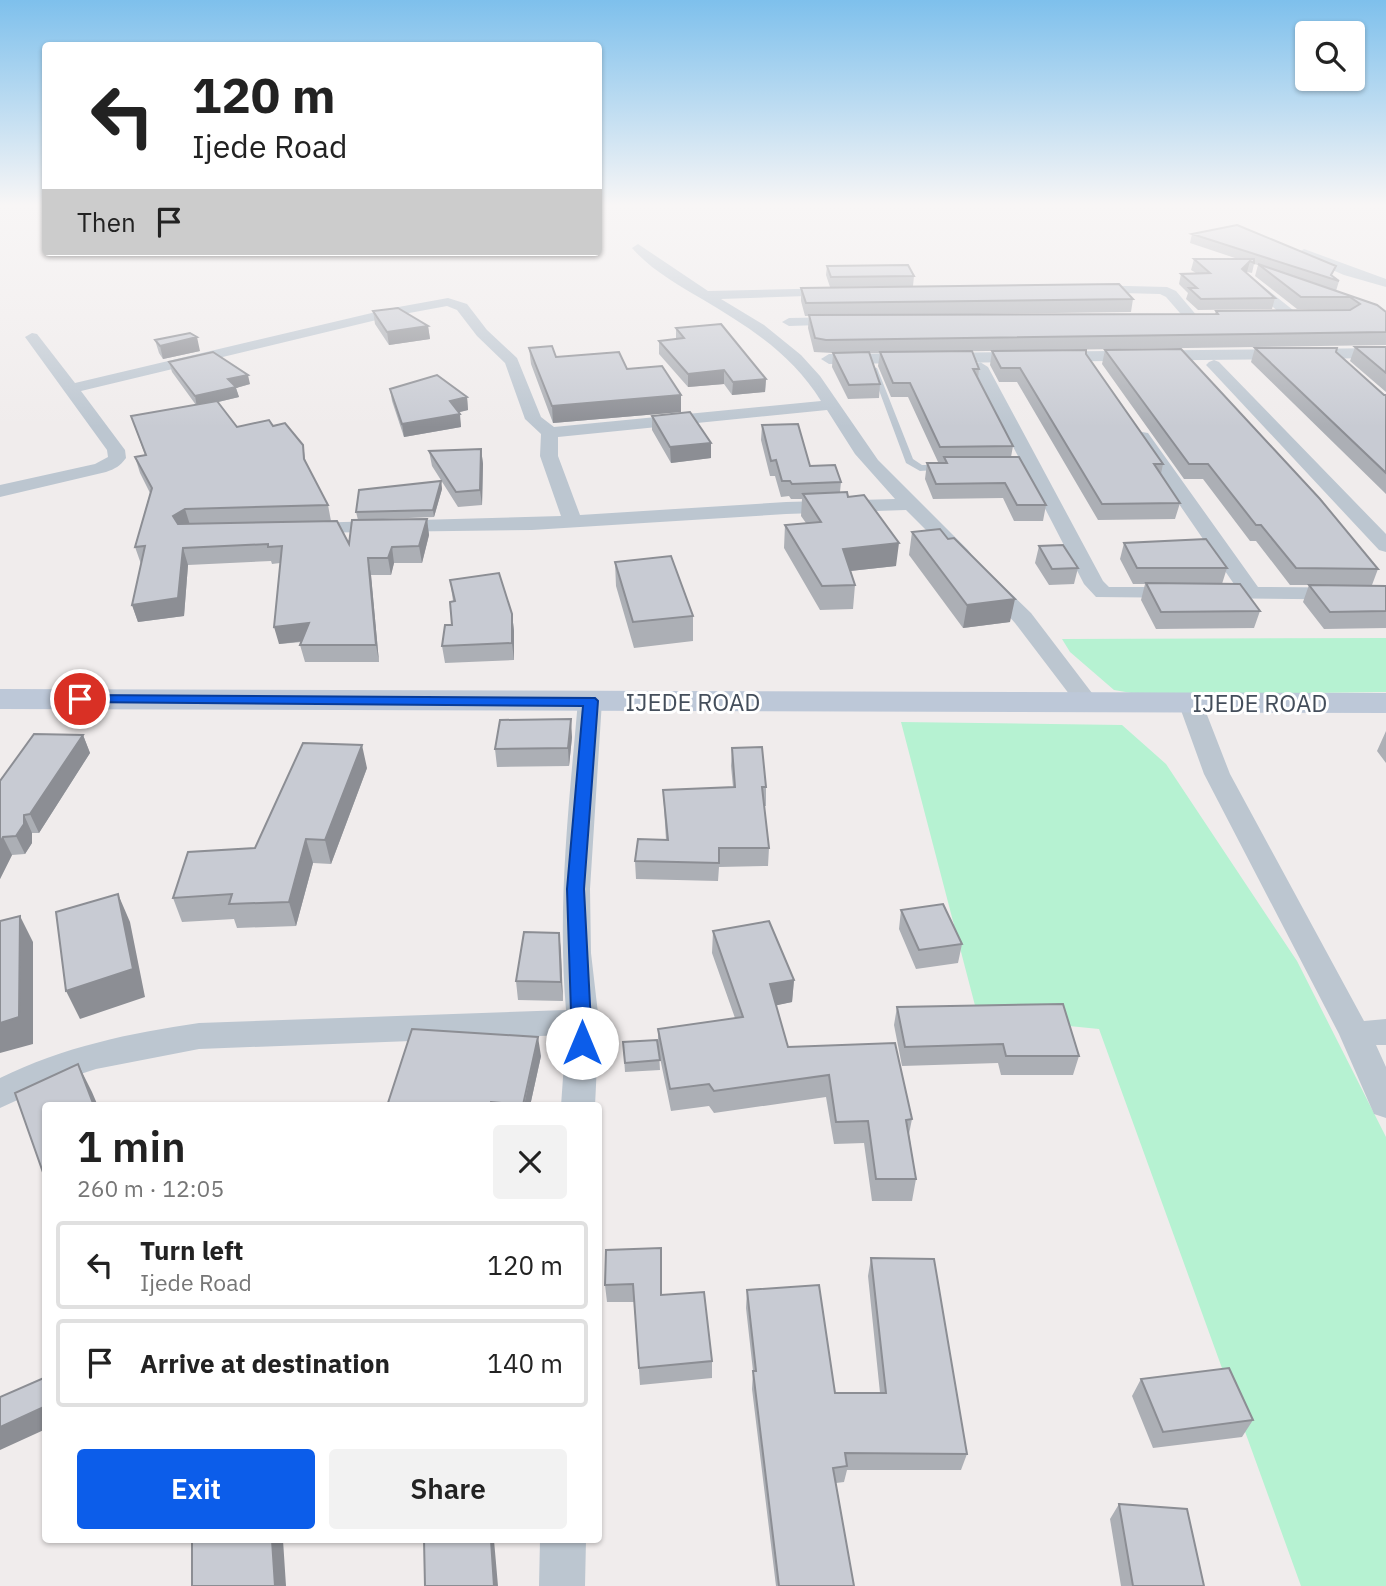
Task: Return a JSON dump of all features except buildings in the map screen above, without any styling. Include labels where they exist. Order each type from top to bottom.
[{"type":"main road","name":"IJEDE ROAD","points":[[0,699],[1386,703]]},
{"type":"street","points":[[679,279],[755,324],[795,357],[820,383],[861,449],[1023,618],[1087,702]]},
{"type":"street","points":[[1249,279],[1300,317],[1268,317]]},
{"type":"street","points":[[1068,289],[1162,290],[1171,294],[1191,317]]},
{"type":"street","points":[[705,295],[852,291]]},
{"type":"street","points":[[71,389],[393,312],[448,302],[461,307],[512,361],[533,419],[550,433],[832,405]]},
{"type":"street","points":[[789,322],[854,321]]},
{"type":"street","points":[[0,491],[100,468],[111,464],[117,458],[116,450],[32,337]]},
{"type":"street","points":[[830,359],[1386,353]]},
{"type":"street","points":[[983,356],[1027,467],[1094,584],[1103,593],[1386,594]]},
{"type":"street","points":[[1214,365],[1386,546]]},
{"type":"street","points":[[1133,423],[1251,593]]},
{"type":"street","points":[[550,433],[549,456],[572,520]]},
{"type":"street","points":[[293,530],[532,524],[914,504]]},
{"type":"street","points":[[578,1102],[583,1022],[576,953],[576,889],[590,701]]},
{"type":"street","points":[[1190,702],[1217,774],[1371,1033],[1386,1104]]},
{"type":"street","points":[[0,1094],[30,1078],[86,1057],[140,1044],[199,1036],[583,1022]]},
{"type":"street","points":[[562,1586],[563,1543]]},
{"type":"lane","points":[[873,368],[909,461],[920,468],[958,467]]},
{"type":"green space","points":[[1386,638],[1386,692],[1143,695],[1114,690],[1070,652],[1062,639]]},
{"type":"green space","points":[[901,722],[1122,725],[1166,764],[1297,961],[1386,1137],[1386,1586],[1301,1586],[1099,1029],[978,1017]]},
{"type":"route","points":[[80,699],[590,701],[576,889],[576,953],[583,1022],[582,1043]]}]
